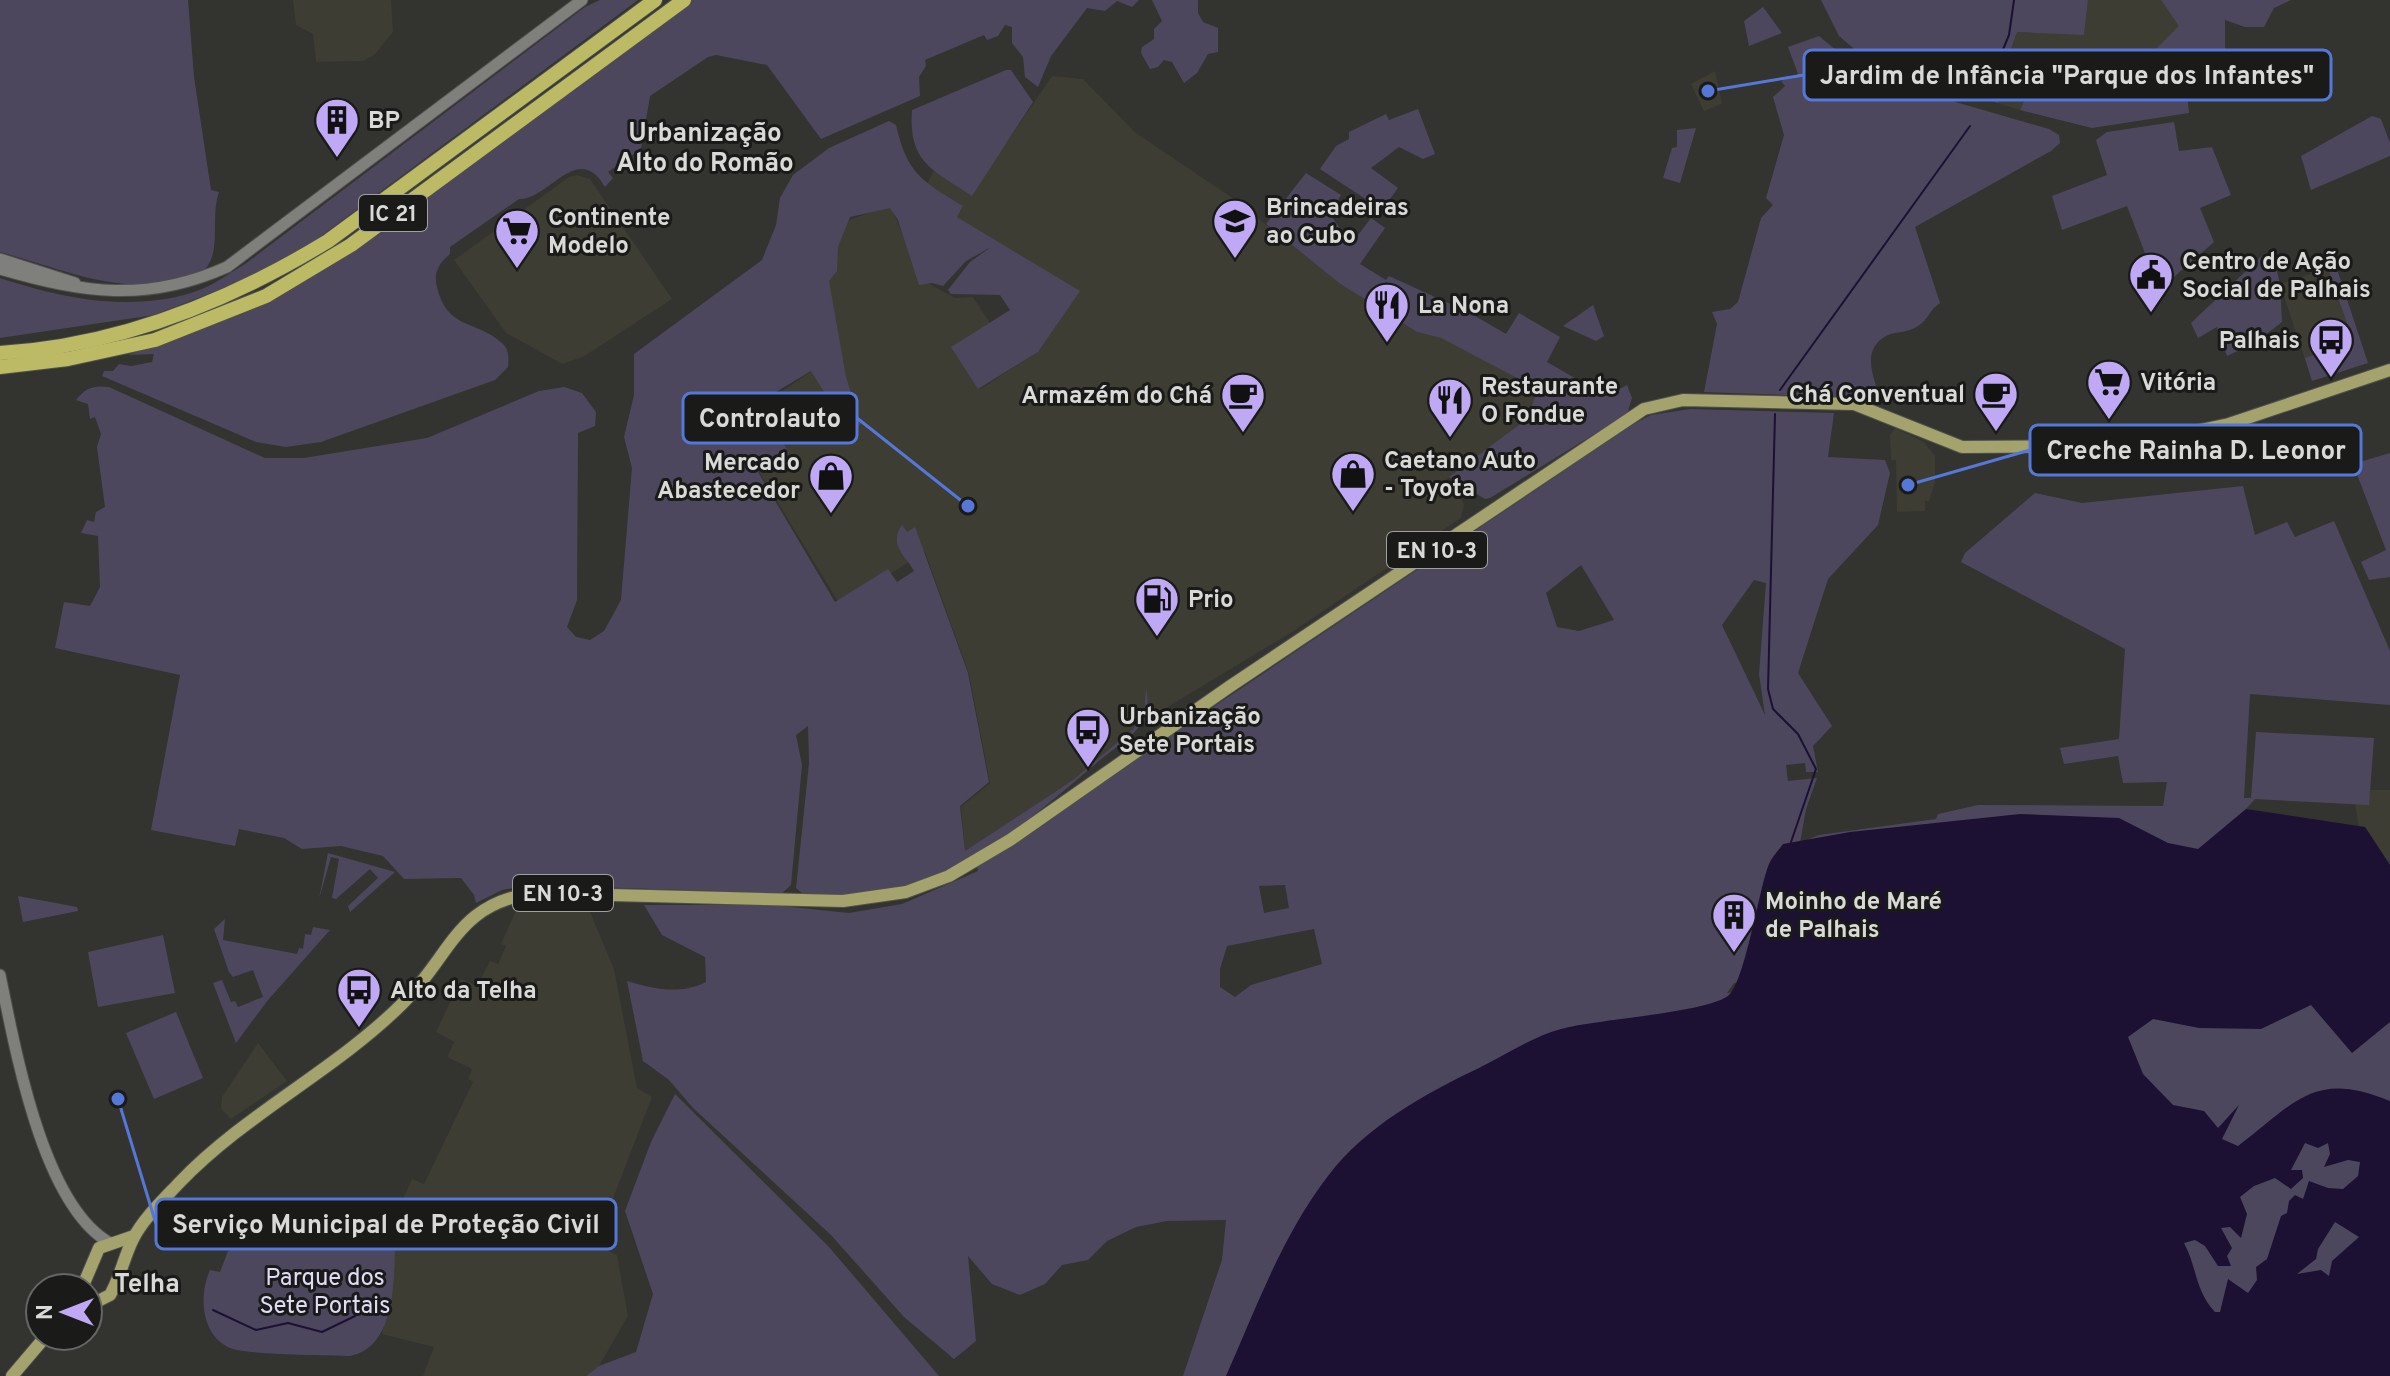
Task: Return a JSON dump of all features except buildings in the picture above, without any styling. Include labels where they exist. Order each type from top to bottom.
[{"type":"highway","name":"IC 21","points":[[0,353],[66,345],[158,323],[225,297],[303,256],[655,0]]},
{"type":"highway","name":"IC 21","points":[[0,367],[68,359],[155,340],[266,296],[351,245],[684,0]]},
{"type":"highway","points":[[0,343],[104,336]]},
{"type":"main road","points":[[0,269],[51,284],[87,288],[145,291],[196,281],[239,260],[582,0]]},
{"type":"main road","points":[[0,259],[87,288]]},
{"type":"main road","name":"EN 10-3","points":[[104,1297],[110,1295],[134,1236],[201,1162],[399,1007],[430,975],[466,922],[489,904],[535,893],[843,901],[906,892],[949,876],[1010,840],[1229,687],[1644,409],[1683,400],[1854,404],[1962,447],[2096,446],[2177,436],[2229,424],[2386,370]]},
{"type":"main road","points":[[0,975],[20,1070],[38,1130],[51,1163],[87,1224],[95,1252],[88,1272]]},
{"type":"main road","points":[[87,1224],[113,1244],[123,1262]]},
{"type":"main road","name":"EN 10-3","points":[[95,1252],[134,1236]]},
{"type":"main road","points":[[12,1376],[32,1352]]},
{"type":"shaded area","points":[[293,0],[391,0],[393,32],[374,55],[363,61],[316,62],[313,34],[296,25]]},
{"type":"shaded area","points":[[2088,0],[2161,0],[2180,26],[2142,63],[2051,77],[2032,84],[2020,110],[1998,103],[2001,78],[2017,32],[2084,34]]},
{"type":"shaded area","points":[[1715,71],[1722,104],[1704,111],[1691,84]]},
{"type":"shaded area","points":[[1052,76],[1083,79],[1136,133],[1234,199],[1339,283],[1417,332],[1441,338],[1539,389],[1528,419],[1440,484],[1462,500],[1461,518],[1292,632],[1138,725],[1073,780],[965,851],[961,807],[990,783],[969,674],[925,552],[840,605],[758,470],[783,458],[760,406],[840,352],[828,279],[844,222],[890,205],[924,281],[955,298],[973,297],[990,323],[952,347],[980,389],[1038,352],[1079,291],[957,217],[963,206],[927,184],[934,170],[971,195]]},
{"type":"shaded area","points":[[577,175],[590,179],[672,299],[583,357],[562,364],[506,333],[454,260],[569,177]]},
{"type":"shaded area","points":[[2328,268],[2361,364],[2312,381],[2280,284]]},
{"type":"shaded area","points":[[1895,428],[1924,442],[1935,456],[1935,482],[1929,501],[1925,501],[1925,511],[1897,512],[1896,460],[1891,460],[1890,435]]},
{"type":"shaded area","points":[[2370,790],[2390,790],[2390,865],[2365,827],[2359,828],[2355,804],[2368,804]]},
{"type":"shaded area","points":[[2246,809],[2365,827],[2390,865],[2390,1022],[2352,1053],[2311,1005],[2261,1029],[2199,1028],[2153,1019],[2128,1037],[2143,1074],[2173,1105],[2204,1111],[2218,1128],[2239,1105],[2222,1139],[2238,1146],[2307,1095],[2342,1088],[2390,1101],[2390,1376],[1226,1376],[1271,1273],[1297,1223],[1328,1176],[1359,1142],[1397,1113],[1437,1089],[1540,1036],[1578,1025],[1697,1007],[1728,996],[1746,955],[1769,864],[1783,844],[1850,832],[2020,814],[2119,818],[2168,843],[2198,849]],"holes":[[[2305,1143],[2318,1148],[2328,1143],[2330,1154],[2324,1167],[2348,1160],[2360,1162],[2358,1176],[2343,1189],[2328,1188],[2309,1181],[2303,1199],[2295,1195],[2289,1201],[2267,1259],[2256,1267],[2257,1280],[2248,1293],[2228,1279],[2220,1312],[2215,1312],[2204,1296],[2184,1243],[2195,1240],[2205,1246],[2218,1266],[2231,1266],[2227,1256],[2232,1248],[2221,1228],[2230,1227],[2241,1238],[2247,1214],[2240,1197],[2254,1186],[2275,1178],[2291,1189],[2303,1178],[2302,1170],[2291,1170]],[[2335,1222],[2359,1237],[2332,1261],[2329,1276],[2321,1270],[2297,1274],[2316,1259],[2318,1249]]]},
{"type":"shaded area","points":[[520,901],[586,902],[614,969],[637,1088],[652,1097],[602,1227],[608,1236],[603,1248],[617,1255],[628,1316],[599,1366],[586,1376],[423,1376],[434,1347],[382,1334],[389,1299],[397,1212],[412,1179],[424,1184],[473,1082],[468,1079],[472,1069],[447,1057],[454,1042],[436,1032],[461,979],[477,986],[490,961],[498,964],[506,946],[501,944]]},
{"type":"shaded area","points":[[258,1043],[287,1081],[231,1119],[221,1109],[222,1097]]},
{"type":"green space","points":[[0,0],[188,0],[194,77],[211,190],[219,192],[215,212],[215,243],[205,269],[179,279],[153,284],[128,284],[77,275],[0,252]]},
{"type":"green space","points":[[600,0],[638,0],[313,242],[252,277],[154,315],[0,338],[0,278],[75,297],[127,302],[178,297],[213,284],[245,264],[585,7]]},
{"type":"green space","points":[[690,0],[1139,0],[1132,7],[1117,1],[1105,11],[1087,8],[1051,56],[1038,87],[1025,77],[1023,57],[1012,43],[1012,27],[1005,25],[998,36],[987,40],[984,35],[925,60],[926,66],[919,77],[920,96],[821,139],[767,65],[716,55],[708,57],[650,96],[641,149],[608,172],[613,178],[605,187],[595,174],[584,169],[574,170],[530,197],[519,199],[450,247],[450,254],[436,273],[442,301],[455,318],[504,345],[508,367],[495,380],[321,442],[286,447],[256,442],[102,376],[104,371],[113,371],[119,364],[131,366],[152,362],[154,354],[128,355],[254,309],[391,227],[393,222],[500,145],[499,141]]},
{"type":"green space","points":[[1152,0],[1198,0],[1198,13],[1203,22],[1218,28],[1218,52],[1208,54],[1197,73],[1184,83],[1172,62],[1164,60],[1158,67],[1150,69],[1141,53],[1142,47],[1154,39],[1154,29],[1162,21]]},
{"type":"green space","points":[[1821,0],[2088,0],[2084,35],[2017,32],[2001,78],[1998,103],[1872,64],[1839,36]]},
{"type":"green space","points":[[2161,0],[2291,0],[2274,8],[2264,27],[2245,27],[2225,20],[2225,71],[2186,84],[2189,113],[2092,128],[2020,110],[2032,84],[2051,77],[2142,63],[2179,26]]},
{"type":"green space","points":[[1763,7],[1782,33],[1749,46],[1744,21]]},
{"type":"green space","points":[[1819,36],[1849,61],[1890,83],[2049,129],[2059,135],[2060,143],[2051,151],[1915,227],[1940,303],[1918,326],[1888,335],[1873,349],[1871,367],[1881,404],[1837,397],[1704,392],[1717,324],[1712,312],[1730,309],[1738,302],[1761,218],[1773,205],[1766,198],[1784,135],[1773,97],[1785,86],[1781,81],[1798,74],[1788,47]]},
{"type":"green space","points":[[1011,70],[1033,102],[972,196],[935,171],[919,154],[914,142],[912,110]]},
{"type":"green space","points":[[1418,109],[1435,154],[1423,159],[1399,147],[1371,168],[1398,188],[1382,210],[1320,169],[1336,146],[1349,139],[1349,132],[1386,114],[1389,120]]},
{"type":"green space","points":[[2372,116],[2381,119],[2390,143],[2390,156],[2311,190],[2301,156]]},
{"type":"green space","points":[[889,121],[896,125],[911,166],[937,190],[963,206],[957,217],[1080,291],[1038,352],[978,389],[951,347],[1010,310],[1000,295],[951,294],[948,290],[970,262],[991,247],[966,261],[943,286],[932,283],[919,285],[898,220],[890,208],[850,217],[838,247],[837,271],[829,281],[846,377],[861,424],[849,432],[811,371],[759,402],[789,453],[758,472],[835,602],[888,569],[897,582],[914,571],[900,550],[897,539],[902,525],[907,532],[915,527],[968,673],[989,782],[960,806],[965,851],[1073,780],[1133,729],[1144,713],[1146,689],[1146,711],[1133,734],[1035,814],[964,862],[913,884],[858,894],[804,895],[796,888],[809,763],[808,726],[796,735],[802,765],[791,885],[782,893],[530,885],[502,890],[476,903],[474,895],[461,878],[404,879],[383,856],[341,846],[302,849],[284,838],[239,829],[235,846],[151,830],[180,675],[55,648],[64,602],[90,606],[100,587],[98,536],[81,533],[87,520],[94,522],[96,512],[105,507],[97,447],[101,434],[95,417],[90,419],[88,404],[76,400],[79,396],[90,388],[109,387],[265,458],[304,458],[427,438],[539,391],[564,387],[582,393],[596,412],[595,426],[578,433],[577,600],[567,627],[576,637],[590,640],[604,631],[621,600],[632,468],[624,437],[634,395],[634,354],[762,260],[776,225],[780,198],[793,175],[829,148]]},
{"type":"green space","points":[[2174,122],[2179,151],[2212,147],[2231,195],[2200,208],[2214,242],[2159,290],[2127,206],[2062,230],[2052,196],[2107,175],[2096,140],[2107,132]]},
{"type":"green space","points":[[1696,128],[1680,183],[1663,178],[1672,148],[1677,147],[1677,130]]},
{"type":"green space","points":[[1306,173],[1341,195],[1330,215],[1352,243],[1371,218],[1385,228],[1360,264],[1386,280],[1389,276],[1470,313],[1506,334],[1519,313],[1560,337],[1547,362],[1606,396],[1627,385],[1632,398],[1627,414],[1490,498],[1485,499],[1449,477],[1527,419],[1538,389],[1441,338],[1417,332],[1339,283],[1266,224]]},
{"type":"green space","points":[[2265,253],[2273,254],[2280,284],[2282,322],[2255,343],[2227,356],[2217,327],[2198,338],[2191,323]]},
{"type":"green space","points":[[2336,266],[2368,363],[2312,381],[2305,358],[2353,341],[2328,268]]},
{"type":"green space","points":[[1593,305],[1604,336],[1596,341],[1563,326]]},
{"type":"green space","points":[[1690,409],[1834,413],[1828,457],[1885,460],[1890,473],[1878,525],[1828,579],[1798,673],[1832,726],[1813,746],[1818,772],[1806,772],[1805,763],[1786,765],[1788,781],[1817,778],[1806,809],[1800,843],[1819,835],[1936,819],[1938,814],[1978,805],[2163,806],[2167,782],[2123,783],[2118,756],[2064,764],[2060,748],[2119,739],[2125,649],[1961,562],[1965,553],[2035,493],[2082,503],[2243,486],[2255,535],[2287,522],[2295,537],[2334,521],[2390,651],[2390,705],[2250,694],[2244,798],[2251,798],[2256,732],[2374,738],[2369,805],[2255,799],[2246,809],[2358,830],[1757,982],[1734,983],[1727,993],[1745,991],[2039,1376],[1183,1376],[1222,1260],[1226,1220],[1167,1221],[1136,1227],[1107,1241],[1088,1260],[1062,1265],[1045,1284],[1020,1295],[992,1284],[968,1256],[976,1341],[954,1359],[904,1317],[831,1235],[693,1108],[669,1080],[643,1061],[627,981],[676,990],[706,982],[705,957],[662,935],[644,905],[772,905],[849,913],[902,904],[978,871],[977,866],[1651,415]],"holes":[[[1581,565],[1614,620],[1579,631],[1557,627],[1546,593]],[[1754,580],[1766,583],[1759,674],[1765,715],[1722,625]],[[1285,885],[1289,908],[1264,913],[1259,886]],[[1314,929],[1322,964],[1251,985],[1235,997],[1220,987],[1220,969],[1227,946]]]},
{"type":"green space","points":[[2390,453],[2390,577],[2369,580],[2361,562],[2386,550],[2353,464]]},
{"type":"green space","points":[[328,853],[395,872],[350,912],[348,906],[378,878],[370,869],[336,899],[332,898],[339,859],[331,857],[319,899]]},
{"type":"green space","points":[[18,896],[77,907],[78,911],[23,922]]},
{"type":"green space","points":[[225,919],[223,940],[297,954],[299,948],[303,949],[305,934],[311,935],[313,927],[330,930],[268,1000],[236,1043],[213,983],[222,980],[231,1002],[235,1001],[238,1007],[263,997],[253,970],[233,977],[229,972],[214,929]]},
{"type":"green space","points":[[2390,932],[2390,1376],[2101,1376],[2028,1025]]},
{"type":"green space","points":[[163,935],[175,993],[98,1007],[88,952]]},
{"type":"green space","points":[[176,1012],[203,1078],[154,1099],[126,1033]]},
{"type":"green space","points":[[675,1094],[829,1247],[939,1376],[586,1376],[599,1366],[636,1352],[653,1294],[625,1211],[651,1142]]},
{"type":"green space","name":"Parque dos Sete Portais","points":[[396,1224],[391,1302],[378,1337],[366,1349],[350,1356],[253,1352],[230,1348],[213,1334],[205,1313],[204,1290],[210,1270],[220,1272],[228,1251],[269,1235],[274,1242],[294,1227]]},
{"type":"waterway","points":[[1987,88],[2009,35],[2014,0]]},
{"type":"waterway","points":[[1780,390],[1970,126]]},
{"type":"waterway","points":[[1775,414],[1768,689],[1773,709],[1798,734],[1816,769],[1791,842]]},
{"type":"waterway","points":[[213,1310],[256,1330],[288,1323],[322,1332],[355,1316],[371,1302]]},
{"type":"place","name":"Jardim de Infância \"Parque dos Infantes\"","points":[[1708,91]]},
{"type":"place","name":"BP","points":[[337,159]]},
{"type":"place","name":"Brincadeiras ao Cubo","points":[[1235,260]]},
{"type":"place","name":"Continente Modelo","points":[[517,270]]},
{"type":"place","name":"Centro de Ação Social de Palhais","points":[[2151,314]]},
{"type":"place","name":"La Nona","points":[[1387,344]]},
{"type":"place","name":"Palhais","points":[[2331,379]]},
{"type":"place","name":"Vitória","points":[[2109,421]]},
{"type":"place","name":"Chá Conventual","points":[[1996,433]]},
{"type":"place","name":"Armazém do Chá","points":[[1243,434]]},
{"type":"place","name":"Restaurante O Fondue","points":[[1450,439]]},
{"type":"place","name":"Creche Rainha D. Leonor","points":[[1908,485]]},
{"type":"place","name":"Controlauto","points":[[968,506]]},
{"type":"place","name":"Caetano Auto - Toyota","points":[[1353,513]]},
{"type":"place","name":"Mercado Abastecedor","points":[[831,515]]},
{"type":"place","name":"Prio","points":[[1157,638]]},
{"type":"place","name":"Urbanização Sete Portais","points":[[1088,769]]},
{"type":"place","name":"Moinho de Maré de Palhais","points":[[1734,954]]},
{"type":"place","name":"Alto da Telha","points":[[359,1029]]},
{"type":"place","name":"Serviço Municipal de Proteção Civil","points":[[118,1099]]},
{"type":"district","name":"Urbanização Alto do Romão","points":[[705,147]]},
{"type":"district","name":"Telha","points":[[147,1283]]}]
